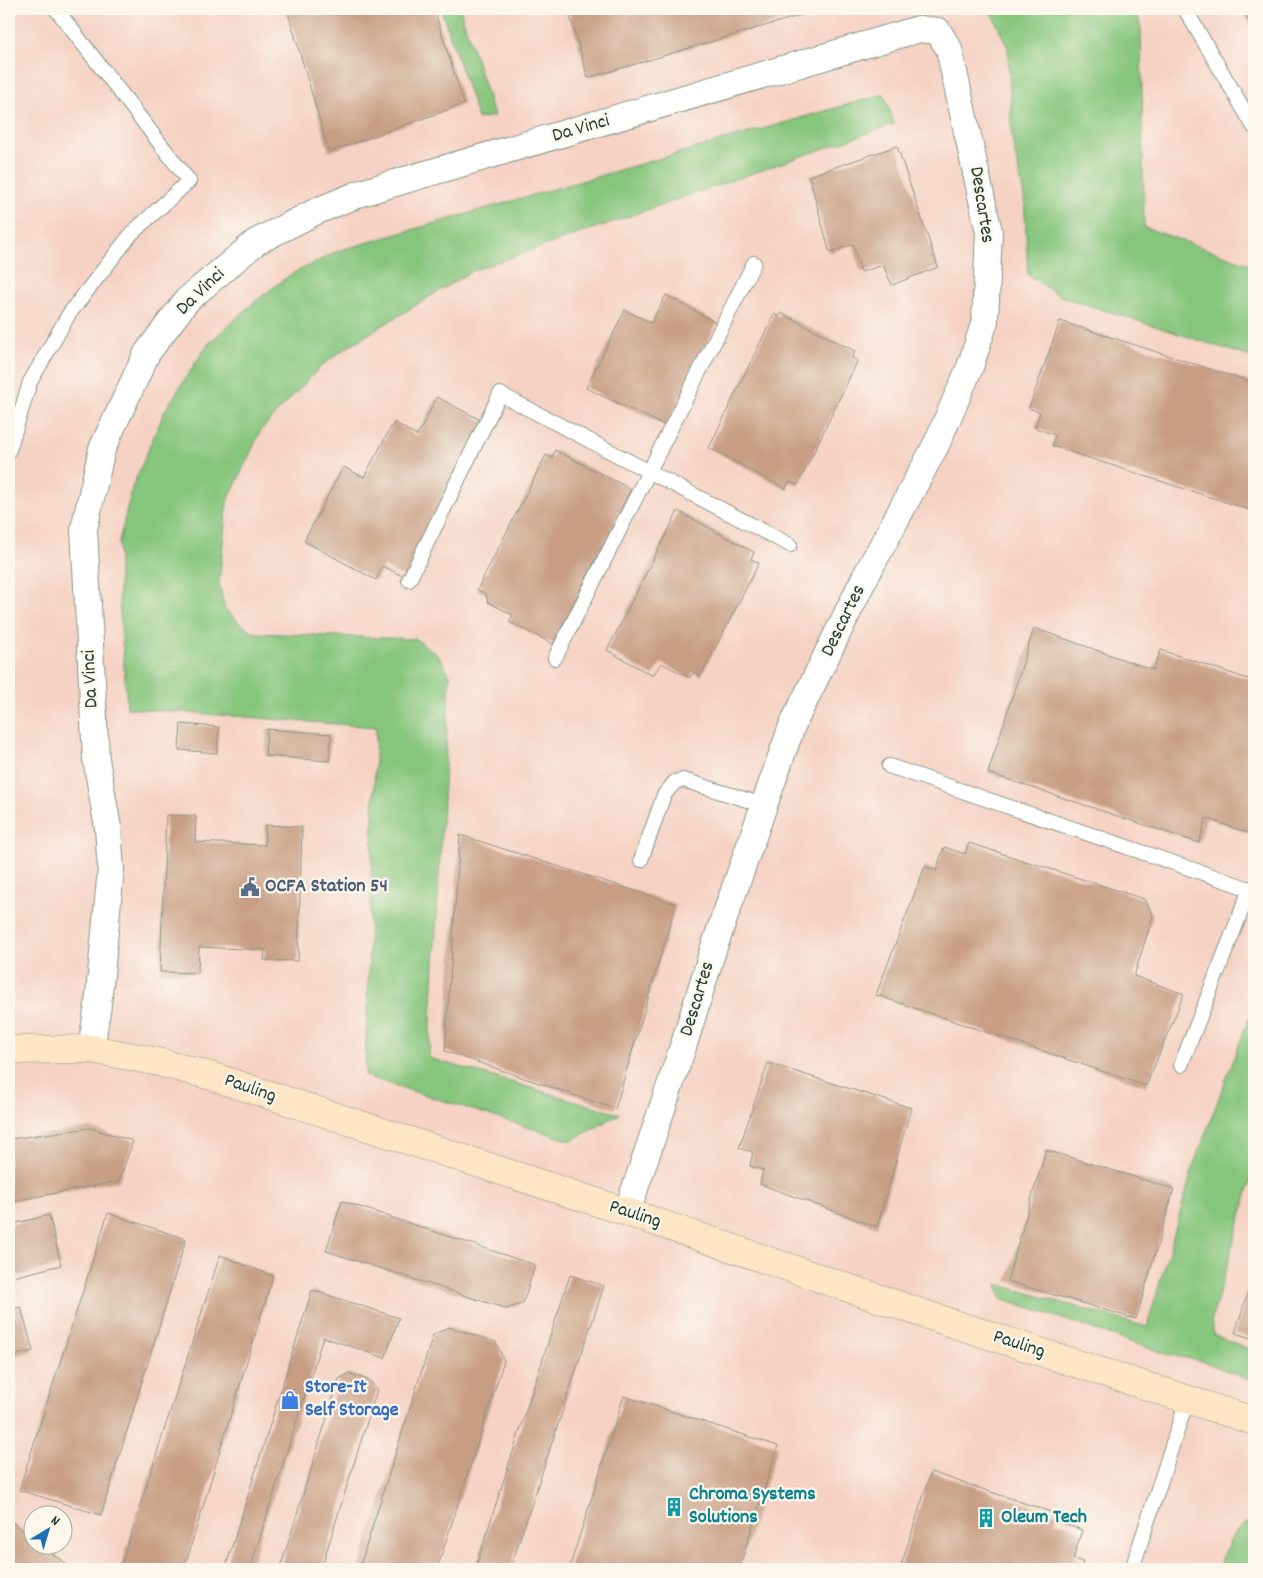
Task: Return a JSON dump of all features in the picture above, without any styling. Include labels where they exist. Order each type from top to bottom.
[{"type":"street","name":"Da Vinci","points":[[91,1048],[98,1005],[111,869],[108,828],[96,760],[84,529],[102,449],[147,353],[187,300],[256,242],[317,211],[361,193],[919,30],[938,31]]},
{"type":"street","name":"Descartes","points":[[627,1212],[763,805],[792,726],[864,581],[936,446],[970,367],[985,321],[989,232],[950,49],[938,31]]},
{"type":"street","name":"Pauling","points":[[9,1050],[91,1048],[154,1061],[211,1076],[627,1212],[1186,1400],[1254,1421]]},
{"type":"lane","points":[[9,450],[30,382],[69,314],[132,233],[189,181],[56,9]]},
{"type":"lane","points":[[1185,9],[1254,127]]},
{"type":"lane","points":[[555,658],[754,263]]},
{"type":"lane","points":[[410,580],[500,394],[790,545]]},
{"type":"lane","points":[[889,766],[1250,889],[1181,1065]]},
{"type":"lane","points":[[641,860],[664,795],[674,782],[683,780],[763,805]]},
{"type":"lane","points":[[1132,1569],[1186,1400]]},
{"type":"shaded area","points":[[9,9],[1254,9],[1254,1569],[9,1569]]},
{"type":"green space","points":[[441,9],[460,9],[494,116],[478,119]]},
{"type":"green space","points":[[986,9],[1136,9],[1141,28],[1144,227],[1254,266],[1254,358],[1060,296],[1028,275],[1024,196],[1012,139],[1008,48],[993,16]]},
{"type":"green space","points":[[884,94],[894,124],[472,271],[349,346],[321,366],[261,430],[227,503],[219,584],[225,609],[241,624],[256,633],[416,639],[439,656],[450,675],[429,1058],[620,1114],[571,1141],[365,1076],[376,727],[127,708],[119,598],[119,542],[132,488],[165,410],[207,345],[254,302],[290,275],[338,251]]},
{"type":"green space","points":[[1254,1005],[1254,1170],[1211,1322],[1214,1335],[1254,1351],[1254,1382],[1205,1362],[1166,1354],[1001,1298],[997,1284],[1147,1327],[1195,1161]]},
{"type":"green space","points":[[1254,1519],[1254,1569],[1217,1569],[1235,1531]]},
{"type":"building","points":[[287,9],[434,9],[464,104],[329,152]]},
{"type":"building","points":[[568,9],[811,9],[812,12],[588,78]]},
{"type":"building","points":[[1241,9],[1254,9],[1254,29]]},
{"type":"building","points":[[897,146],[938,267],[892,285],[883,265],[861,272],[853,244],[830,253],[809,176]]},
{"type":"building","points":[[9,177],[15,182],[9,190]]},
{"type":"building","points":[[666,295],[717,323],[666,426],[586,388],[625,310],[651,323]]},
{"type":"building","points":[[781,313],[855,351],[852,358],[858,360],[798,485],[789,482],[786,489],[709,448],[774,314],[779,317]]},
{"type":"building","points":[[1060,321],[1254,383],[1254,491],[1250,510],[1052,446],[1055,435],[1035,428],[1040,412],[1029,408]]},
{"type":"building","points":[[437,397],[486,423],[406,578],[383,566],[376,580],[304,541],[343,467],[364,477],[394,422],[417,436]]},
{"type":"building","points":[[555,450],[631,489],[553,644],[509,622],[513,615],[488,602],[486,594],[477,590],[546,455],[552,458]]},
{"type":"building","points":[[678,511],[754,552],[751,559],[759,563],[701,676],[694,672],[690,678],[661,663],[653,676],[607,650]]},
{"type":"building","points":[[1034,628],[1153,670],[1161,650],[1254,681],[1254,835],[1206,818],[1199,843],[988,773]]},
{"type":"building","points":[[181,724],[219,727],[217,753],[179,750]]},
{"type":"building","points":[[267,729],[331,734],[329,761],[265,756]]},
{"type":"building","points":[[166,815],[196,816],[195,842],[265,845],[265,825],[302,827],[298,961],[264,960],[265,950],[199,947],[198,973],[160,972]]},
{"type":"building","points":[[460,835],[676,904],[615,1109],[445,1051]]},
{"type":"building","points":[[969,843],[1144,899],[1153,916],[1134,976],[1184,994],[1146,1086],[876,995],[925,866],[936,871],[944,847],[965,854]]},
{"type":"building","points":[[768,1063],[911,1108],[877,1227],[760,1184],[763,1170],[750,1166],[753,1152],[739,1148]]},
{"type":"building","points":[[90,1128],[133,1141],[119,1181],[9,1202],[9,1139]]},
{"type":"building","points":[[1046,1150],[1174,1189],[1136,1319],[1007,1281]]},
{"type":"building","points":[[342,1201],[535,1265],[523,1303],[507,1309],[326,1251]]},
{"type":"building","points":[[108,1213],[186,1239],[101,1515],[19,1490]]},
{"type":"building","points":[[49,1215],[61,1265],[9,1278],[9,1225]]},
{"type":"building","points":[[220,1255],[273,1276],[184,1569],[120,1569]]},
{"type":"building","points":[[1254,1273],[1254,1339],[1235,1333]]},
{"type":"building","points":[[570,1275],[604,1286],[510,1569],[475,1569]]},
{"type":"building","points":[[312,1290],[399,1318],[385,1358],[323,1337],[250,1569],[225,1569]]},
{"type":"building","points":[[21,1307],[33,1351],[9,1357],[9,1310]]},
{"type":"building","points":[[449,1327],[496,1342],[504,1361],[437,1569],[359,1569],[433,1335]]},
{"type":"building","points":[[349,1373],[370,1381],[377,1390],[321,1569],[280,1569],[339,1379]]},
{"type":"building","name":"Chroma Systems Solutions","points":[[624,1396],[778,1446],[739,1569],[569,1569]]},
{"type":"building","name":"Oleum Tech","points":[[931,1472],[1057,1514],[1055,1521],[1082,1530],[1073,1559],[1083,1562],[1081,1569],[900,1569]]},
{"type":"building","points":[[9,1520],[22,1530],[22,1556],[55,1556],[73,1569],[9,1569]]},
{"type":"place","name":"OCFA Station 54","points":[[250,887]]},
{"type":"place","name":"Store-It Self Storage","points":[[290,1400]]},
{"type":"place","name":"Chroma Systems Solutions","points":[[674,1507]]},
{"type":"place","name":"Oleum Tech","points":[[986,1518]]}]
